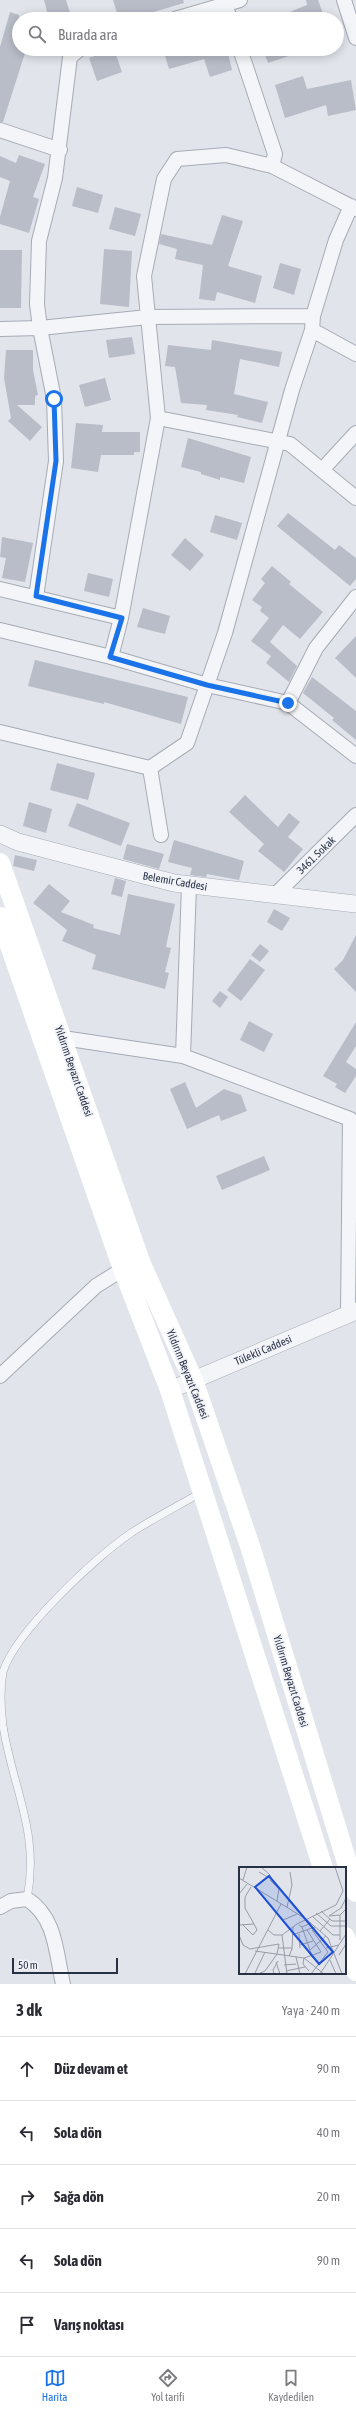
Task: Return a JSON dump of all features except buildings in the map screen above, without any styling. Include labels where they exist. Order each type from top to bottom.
[{"type":"main road","name":"Yıldırım Beyazıt Caddesi","points":[[0,863],[63,1038],[141,1264],[193,1380],[251,1549],[356,1892]]},
{"type":"main road","name":"Yıldırım Beyazıt Caddesi","points":[[0,917],[123,1269],[170,1390],[204,1491],[323,1867]]},
{"type":"main road","points":[[346,1940],[356,1972]]},
{"type":"street","points":[[198,12],[240,0]]},
{"type":"street","points":[[344,0],[356,38]]},
{"type":"street","points":[[225,4],[228,12]]},
{"type":"street","points":[[36,596],[56,461],[54,399],[40,328],[38,304],[40,241],[55,178],[75,56]]},
{"type":"street","points":[[242,56],[275,154],[272,166]]},
{"type":"street","points":[[0,130],[60,150]]},
{"type":"street","points":[[0,732],[150,768],[187,743],[225,633],[336,240],[353,208],[272,166],[226,154],[176,160],[164,179],[144,276],[158,418],[122,618],[110,657]]},
{"type":"street","points":[[0,329],[40,328],[148,317],[312,323],[356,354]]},
{"type":"street","points":[[158,418],[290,444],[356,498]]},
{"type":"street","points":[[322,470],[356,433]]},
{"type":"street","points":[[0,589],[36,596],[122,618]]},
{"type":"street","points":[[288,703],[316,648],[356,597]]},
{"type":"street","points":[[0,630],[110,657],[207,685],[288,703],[356,756]]},
{"type":"street","points":[[150,768],[161,836]]},
{"type":"street","name":"3461. Sokak","points":[[275,895],[356,815]]},
{"type":"street","name":"Belemir Caddesi","points":[[0,834],[18,842],[145,876],[189,885],[356,904]]},
{"type":"street","points":[[183,1056],[189,885]]},
{"type":"street","points":[[63,1038],[183,1056],[350,1119],[352,1312]]},
{"type":"street","points":[[0,1376],[96,1286],[123,1269]]},
{"type":"street","name":"Tülekli Caddesi","points":[[170,1390],[352,1312]]},
{"type":"street","points":[[0,1907],[12,1901],[28,1899],[41,1909],[49,1921],[63,1984]]},
{"type":"lane","points":[[28,1899],[32,1876],[32,1852],[26,1815],[3,1727],[1,1698],[2,1674],[7,1660],[41,1615],[105,1553],[131,1533],[204,1491]]},
{"type":"route","points":[[54,399],[56,461],[36,596],[122,618],[110,657],[207,685],[288,703]]}]
